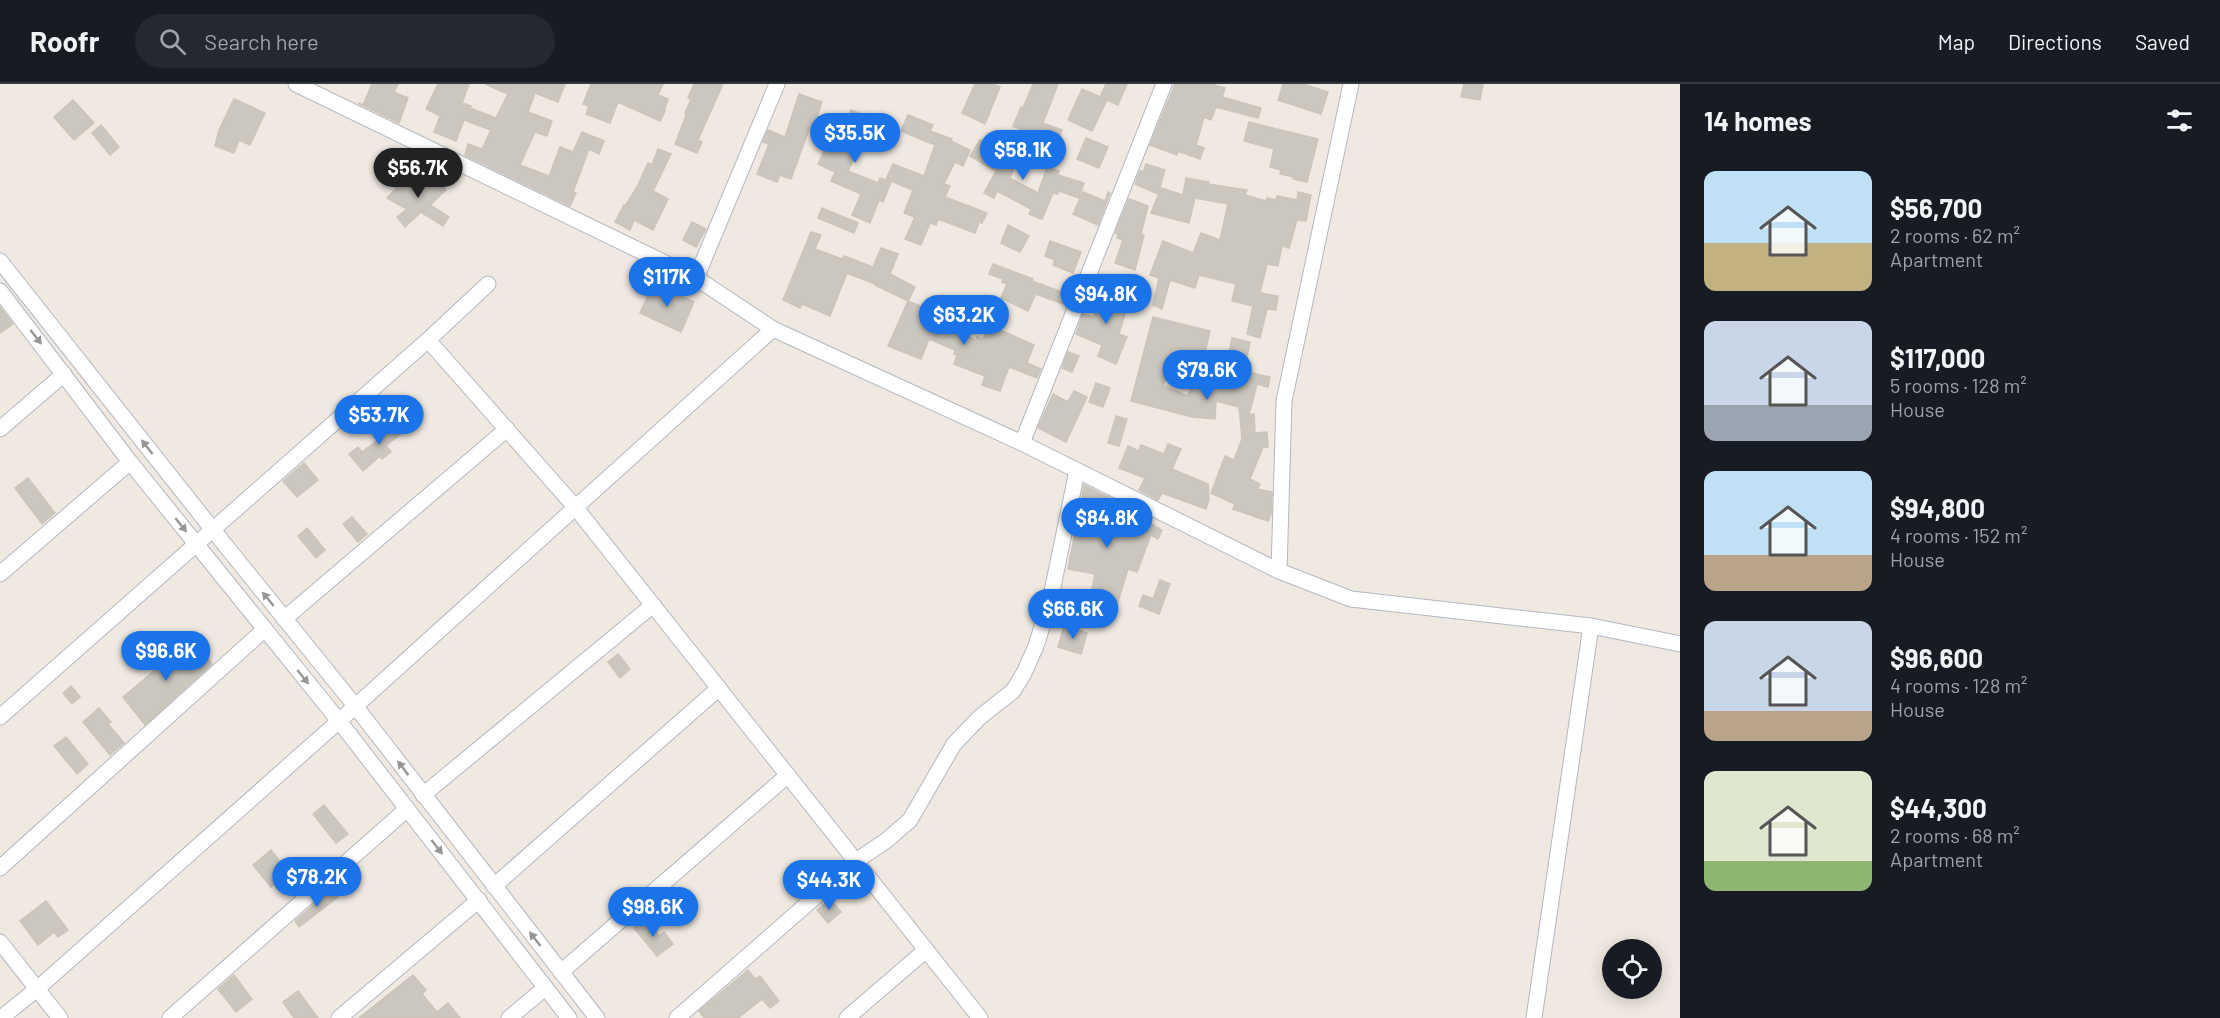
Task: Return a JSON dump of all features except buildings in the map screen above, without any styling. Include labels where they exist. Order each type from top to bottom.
[{"type":"street","points":[[296,84],[696,278],[773,329],[1022,443],[1279,571],[1351,599],[1592,626],[1680,644]]},
{"type":"street","points":[[696,278],[777,84]]},
{"type":"street","points":[[1022,443],[1164,84]]},
{"type":"street","points":[[1279,571],[1284,401],[1351,84]]},
{"type":"street","points":[[0,261],[213,531],[356,707],[597,1018]]},
{"type":"street","points":[[0,717],[196,543],[213,531],[488,284]]},
{"type":"street","points":[[0,291],[130,462],[339,722],[569,1018]]},
{"type":"street","points":[[1,1018],[356,707],[773,329]]},
{"type":"street","points":[[428,340],[576,507],[980,1018]]},
{"type":"street","points":[[0,429],[64,374]]},
{"type":"street","points":[[284,619],[507,429]]},
{"type":"street","points":[[0,574],[130,462]]},
{"type":"street","points":[[677,1018],[856,861],[887,840],[910,820],[954,744],[980,717],[1012,691],[1024,673],[1036,646],[1050,601],[1077,471]]},
{"type":"street","points":[[423,795],[653,605]]},
{"type":"street","points":[[1534,1018],[1592,626]]},
{"type":"street","points":[[0,868],[265,629]]},
{"type":"street","points":[[494,886],[719,688]]},
{"type":"street","points":[[561,972],[788,775]]},
{"type":"street","points":[[170,1018],[407,809]]},
{"type":"street","points":[[339,1018],[479,900]]},
{"type":"street","points":[[0,942],[60,1018]]},
{"type":"street","points":[[847,1018],[926,950]]},
{"type":"street","points":[[509,1018],[545,988]]}]
